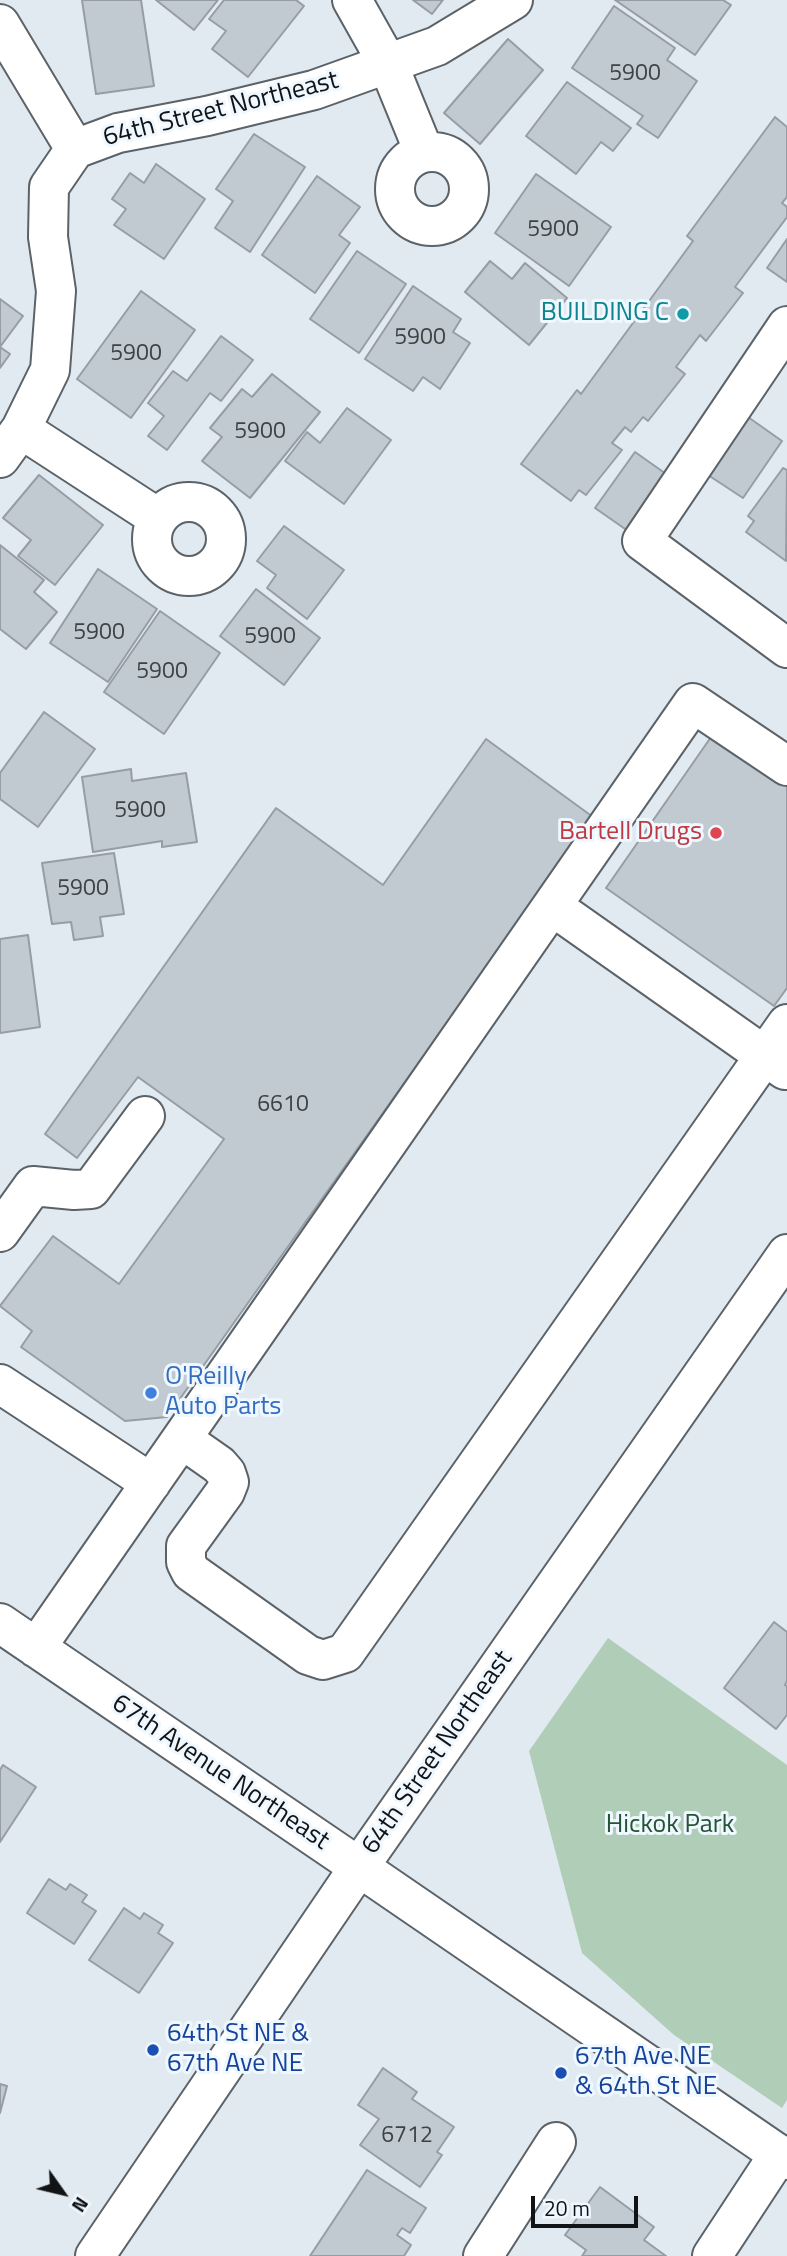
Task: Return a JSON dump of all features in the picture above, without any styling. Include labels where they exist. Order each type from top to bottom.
[{"type":"main road","points":[[352,0],[387,64],[424,152]]},
{"type":"main road","name":"64th Street Northeast","points":[[11,443],[50,370],[55,291],[48,237],[49,187],[75,149],[118,133],[207,116],[314,90],[437,46],[513,0]]},
{"type":"main road","points":[[0,24],[75,149]]},
{"type":"main road","points":[[787,326],[642,541],[787,648]]},
{"type":"main road","points":[[11,443],[158,518]]},
{"type":"main road","points":[[36,1648],[693,703],[787,766]]},
{"type":"main road","points":[[552,906],[776,1064]]},
{"type":"main road","points":[[182,1439],[219,1465],[229,1482],[225,1492],[186,1546],[186,1563],[191,1572],[308,1655],[323,1660],[345,1653],[776,1064],[787,1024]]},
{"type":"main road","points":[[0,1232],[33,1186],[91,1189],[145,1116]]},
{"type":"main road","name":"64th Street Northeast","points":[[95,2256],[359,1867],[787,1254]]},
{"type":"main road","points":[[0,1384],[150,1483]]},
{"type":"main road","name":"67th Avenue Northeast","points":[[0,1623],[783,2157]]},
{"type":"main road","points":[[483,2256],[556,2143]]},
{"type":"main road","points":[[712,2256],[783,2157]]},
{"type":"green space","name":"Hickok Park","points":[[608,1638],[787,1765],[787,2100],[782,2108],[674,2035],[582,1953],[529,1751]]},
{"type":"building","points":[[82,0],[141,0],[154,86],[96,94]]},
{"type":"building","points":[[156,0],[218,0],[194,30]]},
{"type":"building","points":[[224,0],[296,0],[304,6],[248,77],[212,49],[226,31],[209,19]]},
{"type":"building","points":[[413,0],[443,0],[432,14]]},
{"type":"building","points":[[615,0],[723,0],[731,5],[695,55]]},
{"type":"building","points":[[614,6],[675,48],[667,60],[697,81],[658,138],[637,124],[643,116],[572,68]]},
{"type":"building","points":[[508,39],[543,70],[480,144],[444,113]]},
{"type":"building","points":[[567,82],[631,128],[613,151],[601,142],[576,174],[526,136]]},
{"type":"building","name":"BUILDING C","points":[[775,117],[787,127],[787,197],[782,203],[787,207],[787,217],[735,287],[743,293],[706,341],[700,335],[676,367],[685,374],[648,421],[643,417],[631,432],[625,427],[612,443],[622,450],[586,495],[579,490],[571,501],[521,464],[577,390],[581,394],[693,241],[687,236]]},
{"type":"building","points":[[254,134],[305,167],[250,252],[215,228],[233,201],[216,189]]},
{"type":"building","points":[[156,164],[205,199],[164,259],[114,225],[126,209],[112,199],[130,173],[144,183]]},
{"type":"building","points":[[536,174],[611,227],[569,286],[495,233]]},
{"type":"building","points":[[317,176],[360,207],[339,235],[350,243],[315,293],[262,255]]},
{"type":"building","points":[[787,239],[787,282],[767,268]]},
{"type":"building","points":[[357,251],[406,284],[359,353],[310,319]]},
{"type":"building","points":[[490,261],[512,279],[525,263],[567,298],[529,345],[465,292]]},
{"type":"building","points":[[413,286],[461,319],[453,332],[470,343],[440,389],[423,377],[413,391],[365,359]]},
{"type":"building","points":[[141,291],[195,330],[131,418],[77,379]]},
{"type":"building","points":[[0,299],[23,316],[0,347]]},
{"type":"building","points":[[221,336],[253,360],[221,401],[210,393],[167,450],[148,436],[164,416],[148,403],[173,371],[187,381]]},
{"type":"building","points":[[0,347],[10,354],[0,368]]},
{"type":"building","points":[[272,374],[320,412],[250,498],[202,461],[222,437],[210,428],[242,389],[252,397]]},
{"type":"building","points":[[347,408],[391,440],[344,504],[285,461],[307,432],[320,443]]},
{"type":"building","points":[[748,417],[782,441],[743,498],[708,475]]},
{"type":"building","points":[[635,452],[669,476],[628,531],[595,508]]},
{"type":"building","points":[[783,468],[787,470],[786,561],[746,532],[754,521],[748,516]]},
{"type":"building","points":[[39,475],[103,525],[55,585],[18,556],[31,540],[3,518]]},
{"type":"building","points":[[284,526],[344,570],[307,619],[267,588],[276,575],[257,561]]},
{"type":"building","points":[[0,545],[44,580],[34,592],[57,612],[26,649],[0,629]]},
{"type":"building","points":[[98,569],[157,609],[108,682],[50,643]]},
{"type":"building","points":[[256,589],[320,638],[284,685],[220,636]]},
{"type":"building","points":[[160,611],[220,653],[164,734],[104,692]]},
{"type":"building","points":[[44,712],[95,749],[38,827],[0,799],[0,773]]},
{"type":"building","name":"Bartell Drugs","points":[[718,727],[787,777],[787,988],[774,1006],[606,888]]},
{"type":"building","points":[[486,739],[593,817],[167,1417],[125,1421],[21,1347],[32,1331],[0,1306],[53,1236],[119,1284],[224,1139],[138,1077],[77,1158],[45,1134],[276,808],[383,885]]},
{"type":"building","points":[[131,769],[132,781],[186,773],[197,842],[162,847],[162,841],[93,852],[82,777]]},
{"type":"building","points":[[114,853],[124,914],[100,917],[103,936],[74,940],[71,922],[52,924],[42,863]]},
{"type":"building","points":[[28,935],[40,1027],[0,1033],[0,939]]},
{"type":"building","points":[[774,1622],[787,1632],[787,1715],[776,1729],[724,1688]]},
{"type":"building","points":[[3,1765],[36,1787],[0,1842],[0,1770]]},
{"type":"building","points":[[49,1879],[66,1890],[70,1884],[87,1895],[82,1902],[96,1911],[74,1944],[27,1913]]},
{"type":"building","points":[[124,1908],[140,1919],[144,1913],[163,1925],[158,1933],[173,1943],[139,1993],[89,1960]]},
{"type":"building","points":[[383,2068],[417,2092],[412,2099],[454,2127],[437,2152],[442,2155],[420,2187],[360,2145],[379,2119],[358,2105]]},
{"type":"building","points":[[0,2084],[7,2086],[0,2113]]},
{"type":"building","points":[[367,2170],[426,2208],[410,2233],[402,2228],[397,2235],[411,2245],[404,2256],[310,2256]]},
{"type":"building","points":[[600,2187],[654,2227],[644,2240],[666,2256],[582,2256],[586,2250],[565,2235]]},
{"type":"place","name":"BUILDING C","points":[[683,314]]},
{"type":"place","name":"Bartell Drugs","points":[[716,833]]},
{"type":"place","name":"O'Reilly Auto Parts","points":[[151,1393]]},
{"type":"place","name":"64th St NE & 67th Ave NE","points":[[153,2050]]},
{"type":"place","name":"67th Ave NE & 64th St NE","points":[[561,2073]]}]
